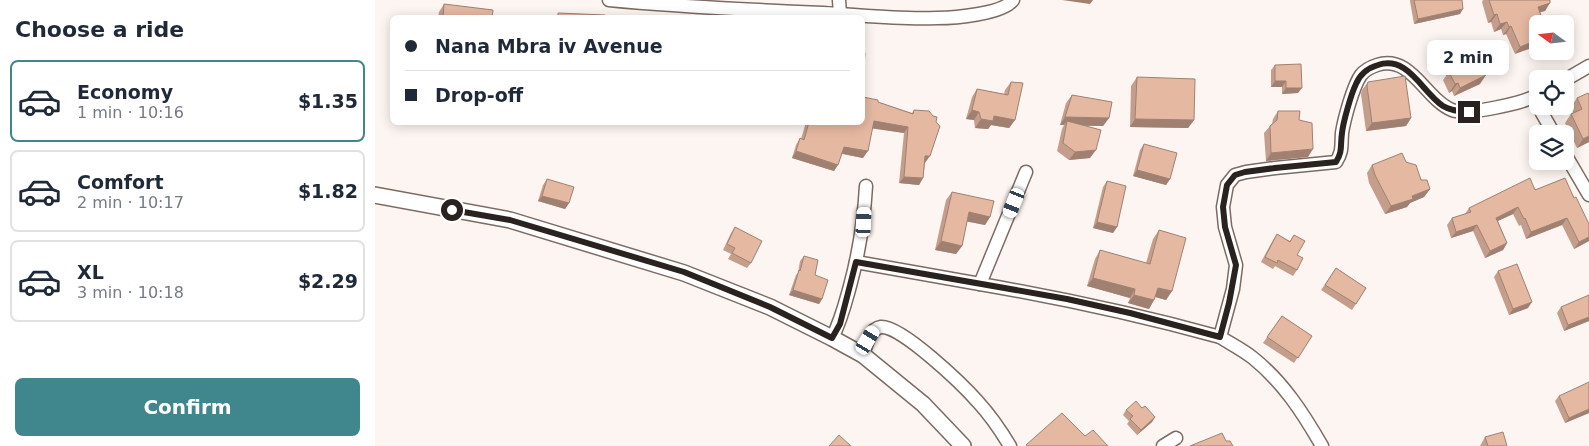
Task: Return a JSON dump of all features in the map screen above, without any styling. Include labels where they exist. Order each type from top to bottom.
[{"type":"street","points":[[609,0],[665,5],[854,15]]},
{"type":"street","points":[[839,0],[840,14]]},
{"type":"street","points":[[865,16],[937,18],[969,15],[999,9],[1013,0]]},
{"type":"street","points":[[1220,337],[1231,298],[1236,265],[1225,227],[1223,207],[1227,185],[1235,175],[1245,172],[1336,162],[1341,153],[1342,132],[1355,85],[1362,73],[1371,67],[1383,63],[1397,64],[1407,70],[1443,105],[1454,111],[1488,110],[1529,102]]},
{"type":"street","points":[[1574,75],[1589,66]]},
{"type":"street","points":[[1574,169],[1589,195]]},
{"type":"street","points":[[980,284],[1026,172]]},
{"type":"street","points":[[832,338],[840,324],[856,262],[864,222],[866,186]]},
{"type":"street","points":[[375,196],[510,220],[684,272],[770,307],[863,355],[923,404],[963,446]]},
{"type":"street","points":[[856,262],[1067,299],[1220,337],[1252,357],[1280,383],[1304,415],[1323,446]]},
{"type":"street","points":[[863,355],[868,340],[874,331],[881,327],[892,330],[913,342],[958,381],[979,403],[1010,446]]},
{"type":"street","points":[[1163,446],[1176,438]]},
{"type":"building","points":[[1414,0],[1462,0],[1463,9],[1418,19]]},
{"type":"building","points":[[1489,0],[1550,0],[1550,3],[1538,7],[1541,15],[1529,15],[1529,43],[1520,47],[1511,26],[1509,27],[1507,22],[1500,24],[1497,14],[1494,15]]},
{"type":"building","points":[[444,4],[493,10],[492,15],[443,15]]},
{"type":"building","points":[[558,13],[605,15],[558,15]]},
{"type":"building","points":[[1471,41],[1486,75],[1460,88],[1458,83],[1455,84],[1449,72],[1453,70],[1445,53]]},
{"type":"building","points":[[1301,64],[1302,88],[1286,88],[1286,81],[1275,81],[1275,65]]},
{"type":"building","points":[[1405,76],[1411,118],[1372,123],[1368,82]]},
{"type":"building","points":[[1137,77],[1195,79],[1194,120],[1135,119]]},
{"type":"building","points":[[1011,82],[1023,83],[1015,120],[994,116],[993,121],[981,119],[979,112],[972,110],[977,89],[1008,95]]},
{"type":"building","points":[[1588,93],[1589,95],[1589,136],[1583,139],[1571,115],[1582,109],[1577,98]]},
{"type":"building","points":[[1072,95],[1112,102],[1109,118],[1065,117]]},
{"type":"building","points":[[865,97],[878,100],[878,102],[913,114],[914,110],[929,111],[933,116],[937,117],[936,122],[940,126],[930,156],[925,156],[923,178],[904,177],[908,127],[874,121],[868,151],[844,147],[838,165],[796,151],[800,138],[804,140],[808,125],[865,125]]},
{"type":"building","points":[[1278,111],[1300,111],[1299,120],[1312,123],[1313,149],[1271,153],[1270,126],[1277,120]]},
{"type":"building","points":[[1067,121],[1101,130],[1096,150],[1075,152],[1063,143]]},
{"type":"building","points":[[1144,144],[1177,153],[1170,179],[1137,170]]},
{"type":"building","points":[[1402,153],[1406,162],[1416,165],[1421,180],[1427,180],[1430,189],[1412,196],[1413,199],[1391,206],[1372,165]]},
{"type":"building","points":[[1530,178],[1535,190],[1565,178],[1589,224],[1589,237],[1579,242],[1567,218],[1531,232],[1518,207],[1496,218],[1507,243],[1490,251],[1477,225],[1456,232],[1452,218],[1471,212],[1469,208]]},
{"type":"building","points":[[547,179],[574,187],[569,203],[542,196]]},
{"type":"building","points":[[1107,181],[1126,186],[1117,227],[1097,222]]},
{"type":"building","points":[[952,192],[994,201],[990,217],[969,212],[962,246],[941,241]]},
{"type":"building","points":[[735,227],[762,241],[751,263],[732,253],[735,248],[727,244]]},
{"type":"building","points":[[1159,230],[1186,238],[1172,291],[1158,288],[1154,300],[1134,295],[1135,289],[1093,278],[1100,250],[1150,264]]},
{"type":"building","points":[[1277,234],[1290,242],[1294,235],[1305,241],[1297,255],[1303,258],[1297,270],[1278,260],[1277,263],[1265,257]]},
{"type":"building","points":[[804,256],[818,260],[815,275],[828,280],[822,299],[793,290]]},
{"type":"building","points":[[1517,264],[1532,302],[1513,309],[1498,271]]},
{"type":"building","points":[[1336,268],[1366,288],[1356,304],[1325,285]]},
{"type":"building","points":[[1589,295],[1589,317],[1568,325],[1561,307]]},
{"type":"building","points":[[1282,316],[1312,336],[1298,358],[1267,337]]},
{"type":"building","points":[[1589,382],[1589,409],[1569,418],[1559,396]]},
{"type":"building","points":[[1136,401],[1142,408],[1145,406],[1155,417],[1141,430],[1130,419],[1133,416],[1126,410]]},
{"type":"building","points":[[1062,413],[1085,436],[1093,430],[1108,446],[1026,445]]},
{"type":"building","points":[[1503,432],[1507,446],[1488,446],[1485,437]]},
{"type":"building","points":[[1222,433],[1226,441],[1230,441],[1233,446],[1190,446]]},
{"type":"building","points":[[839,435],[851,446],[829,446]]},
{"type":"route","points":[[452,210],[510,220],[684,272],[770,307],[832,338],[840,324],[856,262],[1067,299],[1130,313],[1220,337],[1233,288],[1236,265],[1225,227],[1223,207],[1227,185],[1235,175],[1255,170],[1336,162],[1341,153],[1342,132],[1355,85],[1362,73],[1371,67],[1383,63],[1397,64],[1407,70],[1443,105],[1454,111],[1469,112]]}]
